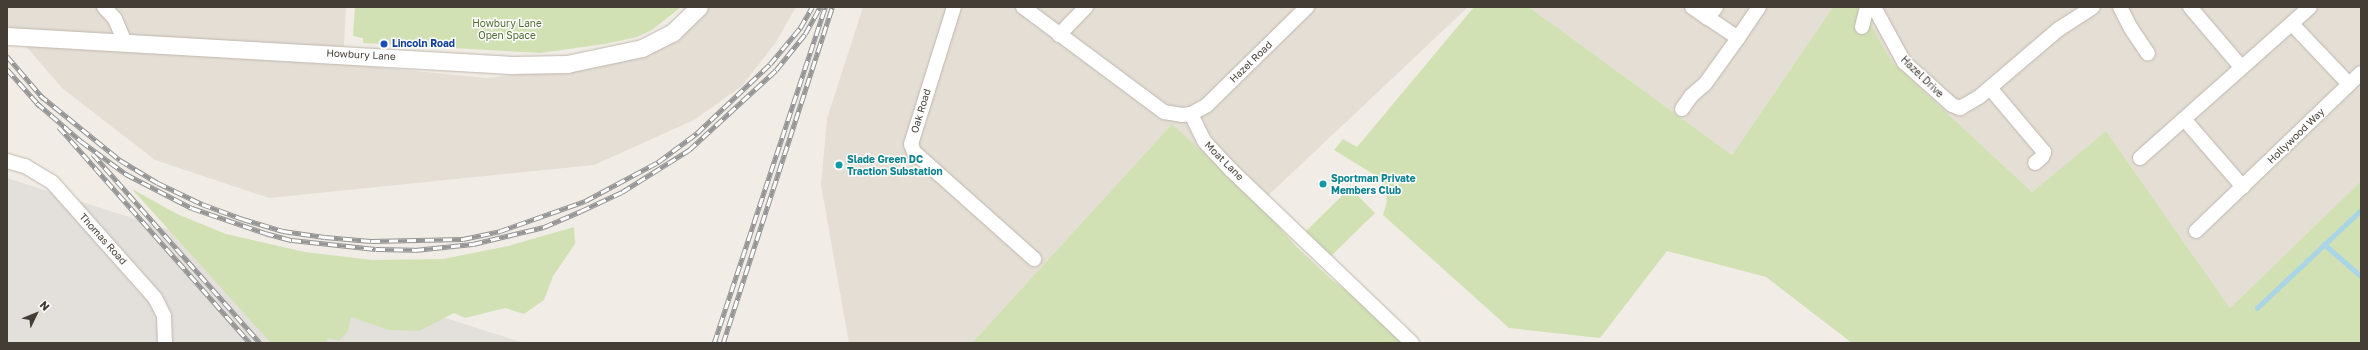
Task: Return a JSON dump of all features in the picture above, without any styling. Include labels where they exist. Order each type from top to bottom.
[{"type":"street","points":[[104,7],[115,19],[126,42]]},
{"type":"street","name":"Howbury Lane","points":[[7,36],[511,65],[567,64],[642,48],[672,32],[699,7]]},
{"type":"street","name":"Oak Road","points":[[954,7],[911,144],[914,152],[1034,259]]},
{"type":"street","points":[[1023,7],[1164,112],[1172,114],[1191,114]]},
{"type":"street","points":[[1059,35],[1086,7]]},
{"type":"street","name":"Hazel Road","points":[[1191,114],[1207,104],[1307,7]]},
{"type":"street","points":[[1692,7],[1712,12],[1738,38]]},
{"type":"street","points":[[1682,110],[1691,96],[1706,84],[1759,7]]},
{"type":"street","points":[[1862,27],[1867,7]]},
{"type":"street","name":"Hazel Drive","points":[[1874,7],[1904,62],[1952,105],[1960,108],[1967,106],[1990,88],[2052,34],[2093,7]]},
{"type":"street","points":[[2120,7],[2148,54]]},
{"type":"street","points":[[2190,7],[2241,67]]},
{"type":"street","points":[[2140,158],[2310,7]]},
{"type":"street","points":[[2292,24],[2349,84]]},
{"type":"street","name":"Hollywood Way","points":[[2196,231],[2361,73]]},
{"type":"street","points":[[1990,88],[2044,152],[2042,157],[2035,163]]},
{"type":"street","name":"Moat Lane","points":[[1191,114],[1204,141],[1225,164],[1412,343]]},
{"type":"street","points":[[2184,119],[2243,187]]},
{"type":"street","name":"Thomas Road","points":[[7,161],[25,166],[52,182],[155,298],[164,316],[165,343]]},
{"type":"shaded area","points":[[7,7],[346,7],[343,64],[488,78],[536,72],[630,54],[698,7],[796,7],[776,42],[742,86],[694,120],[594,165],[269,198],[155,160],[62,88],[7,24]]},
{"type":"shaded area","points":[[863,7],[1468,7],[1259,204],[1172,124],[972,343],[849,343],[821,185],[827,119]]},
{"type":"shaded area","points":[[1529,7],[1833,7],[1732,155]]},
{"type":"shaded area","points":[[1861,7],[2361,7],[2361,181],[2230,308],[2106,131],[2032,192],[1892,62]]},
{"type":"shaded area","points":[[7,178],[524,343],[7,343]]},
{"type":"green space","name":"Howbury Lane Open Space","points":[[355,7],[681,7],[652,30],[637,37],[605,44],[540,53],[363,43],[363,38],[353,36]]},
{"type":"green space","points":[[1474,7],[1529,7],[1732,155],[1833,7],[1861,7],[1892,62],[2032,192],[2106,131],[2230,308],[2361,181],[2361,343],[1852,343],[1766,277],[1667,251],[1600,338],[1509,328],[1383,215],[1387,201],[1385,188],[1378,177],[1334,150],[1343,139],[1357,147]]},
{"type":"green space","points":[[1172,124],[1259,204],[1295,245],[1331,279],[1370,309],[1406,343],[972,343]]},
{"type":"green space","points":[[1350,188],[1375,213],[1329,258],[1304,233]]},
{"type":"green space","points":[[132,189],[177,214],[226,234],[305,252],[372,260],[443,259],[508,246],[574,227],[575,244],[553,276],[544,300],[524,314],[505,308],[465,318],[454,313],[419,331],[389,330],[351,317],[348,331],[339,341],[328,338],[326,343],[271,343]]},
{"type":"waterway","points":[[2257,308],[2361,210]]},
{"type":"waterway","points":[[2324,244],[2361,276]]},
{"type":"railway","points":[[40,95],[120,160],[158,183],[202,204],[243,219],[283,231],[325,237],[371,241],[463,239],[500,231],[585,201],[658,162],[697,133],[770,64],[800,28],[812,7]]},
{"type":"railway","points":[[37,103],[81,141],[126,174],[192,208],[265,233],[292,240],[376,249],[415,250],[473,244],[544,227],[581,211],[622,192],[689,150],[776,70],[805,34],[820,7]]},
{"type":"railway","points":[[714,343],[825,7]]},
{"type":"railway","points":[[723,343],[832,7]]},
{"type":"railway","points":[[7,56],[44,99]]},
{"type":"railway","points":[[7,69],[40,106]]},
{"type":"railway","points":[[59,127],[250,343]]},
{"type":"railway","points":[[93,154],[260,343]]},
{"type":"place","name":"Lincoln Road","points":[[384,44]]},
{"type":"place","name":"Slade Green DC Traction Substation","points":[[839,165]]},
{"type":"place","name":"Sportman Private Members Club","points":[[1323,184]]}]
